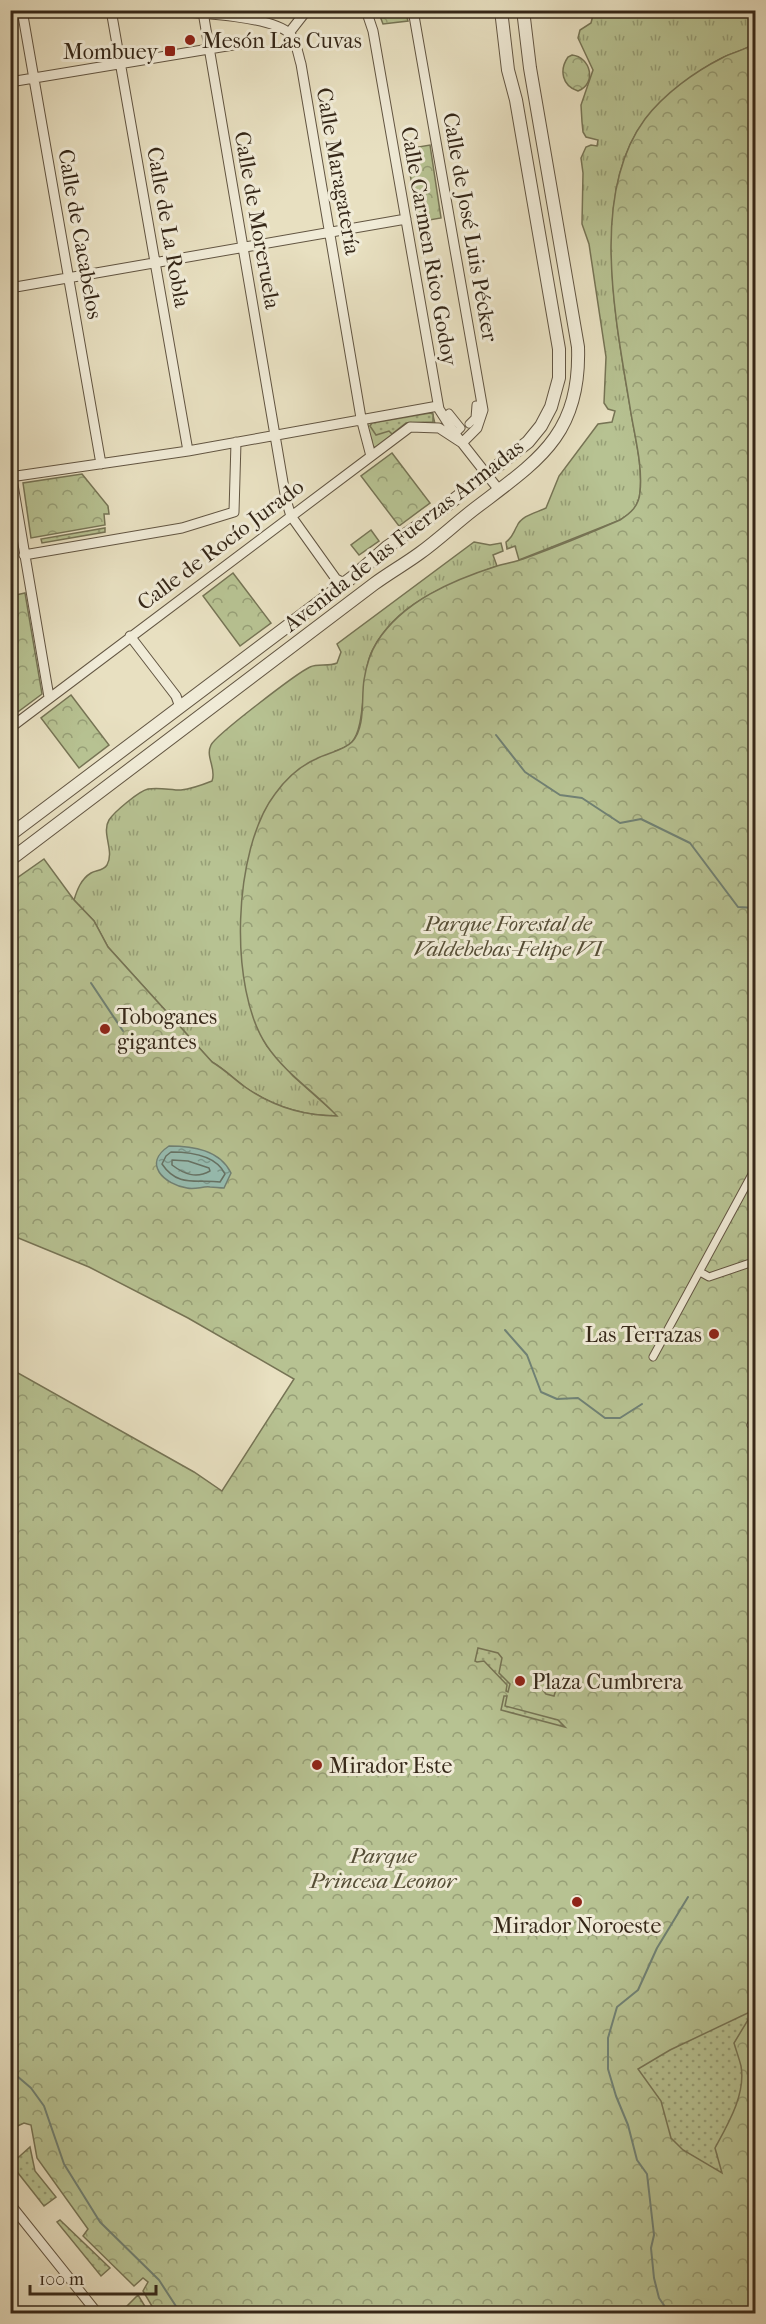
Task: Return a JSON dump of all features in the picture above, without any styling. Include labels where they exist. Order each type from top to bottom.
[{"type":"street","name":"Calle de Cacabelos","points":[[22,10],[101,464]]},
{"type":"street","name":"Calle de La Robla","points":[[111,10],[188,450]]},
{"type":"street","points":[[150,10],[203,12],[270,24],[289,33],[307,10]]},
{"type":"street","name":"Calle Carmen Rico Godoy","points":[[366,10],[373,31],[440,413],[499,490]]},
{"type":"street","name":"Calle de José Luis Pécker","points":[[413,10],[483,410],[477,428],[462,443]]},
{"type":"street","name":"Avenida de las Fuerzas Armadas","points":[[10,836],[344,583],[387,547],[433,516],[521,449],[541,426],[551,407],[557,388],[559,349],[516,100],[505,53],[501,10]]},
{"type":"street","name":"Avenida de las Fuerzas Armadas","points":[[10,860],[374,584],[422,552],[446,530],[539,458],[555,438],[572,405],[579,374],[578,347],[522,11]]},
{"type":"street","name":"Calle de Moreruela","points":[[203,12],[274,435],[291,516]]},
{"type":"street","name":"Calle Maragatería","points":[[289,33],[301,64],[361,418],[371,456]]},
{"type":"street","points":[[10,82],[251,42]]},
{"type":"street","points":[[10,288],[406,219]]},
{"type":"street","points":[[49,697],[11,475],[188,450],[438,405]]},
{"type":"street","points":[[449,413],[460,429],[472,425],[476,405]]},
{"type":"street","name":"Calle de Rocío Jurado","points":[[10,728],[407,429],[439,428],[462,443]]},
{"type":"street","points":[[24,555],[182,528],[234,512],[236,442]]},
{"type":"street","points":[[291,516],[336,579],[344,583]]},
{"type":"street","points":[[130,636],[176,696],[180,707]]},
{"type":"street","points":[[653,1357],[753,1177],[756,1167]]},
{"type":"street","points":[[700,1272],[709,1277],[756,1262]]},
{"type":"street","points":[[751,1425],[756,1415]]},
{"type":"street","points":[[10,2205],[92,2311]]},
{"type":"green space","points":[[628,10],[755,11],[755,43],[702,70],[652,111],[628,149],[617,183],[612,220],[614,298],[639,460],[641,482],[638,501],[631,512],[620,520],[519,560],[515,546],[507,549],[506,542],[512,537],[522,519],[546,508],[559,476],[598,424],[612,422],[615,411],[608,409],[604,403],[606,357],[589,244],[582,224],[581,158],[586,147],[597,146],[598,140],[586,137],[583,132],[581,105],[593,70],[578,38],[580,30],[591,23],[594,11],[619,15]]},
{"type":"green space","points":[[378,11],[405,11],[408,21],[383,24]]},
{"type":"green space","points":[[755,43],[755,2313],[156,2313],[143,2291],[148,2282],[143,2278],[134,2286],[83,2236],[88,2229],[37,2158],[31,2125],[24,2123],[11,2129],[11,1369],[194,1472],[222,1491],[294,1379],[188,1318],[89,1267],[11,1235],[10,883],[44,859],[74,900],[94,921],[108,947],[212,1062],[255,1094],[277,1105],[301,1112],[337,1116],[283,1065],[267,1046],[254,1021],[246,990],[241,956],[244,883],[251,849],[261,818],[275,794],[293,774],[304,765],[344,748],[352,742],[361,721],[364,680],[370,655],[377,642],[401,615],[447,585],[523,559],[620,520],[636,505],[641,482],[639,460],[619,336],[611,259],[612,221],[617,184],[628,150],[645,119],[661,101],[701,70]]},
{"type":"green space","points":[[572,55],[584,60],[589,71],[588,83],[578,91],[568,85],[563,72],[565,62]]},
{"type":"green space","points":[[430,145],[441,218],[418,222],[406,149]]},
{"type":"green space","points":[[432,411],[435,424],[412,424],[376,448],[371,446],[367,423]]},
{"type":"green space","points":[[433,414],[433,422],[406,423],[392,434],[389,431],[376,435],[370,426],[372,423]]},
{"type":"green space","points":[[392,453],[430,503],[399,526],[361,476]]},
{"type":"green space","points":[[82,474],[108,506],[109,514],[104,514],[105,525],[31,538],[23,483]]},
{"type":"green space","points":[[105,528],[105,532],[42,543],[41,539]]},
{"type":"green space","points":[[371,530],[379,541],[359,555],[351,545]]},
{"type":"green space","points":[[474,542],[490,545],[501,543],[503,551],[493,555],[497,566],[461,580],[411,606],[396,618],[373,649],[366,671],[362,713],[356,736],[351,743],[335,751],[244,975],[258,1029],[267,1046],[293,1076],[338,1116],[301,1112],[278,1105],[245,1087],[212,1062],[108,947],[94,921],[74,900],[75,896],[85,878],[107,865],[110,854],[107,825],[121,807],[148,789],[181,790],[212,781],[210,750],[216,739],[302,672],[313,666],[337,663],[341,652],[337,644]]},
{"type":"green space","points":[[233,573],[271,623],[240,646],[203,596]]},
{"type":"green space","points":[[25,593],[42,694],[11,717],[11,596]]},
{"type":"green space","points":[[71,695],[109,745],[79,768],[41,718]]},
{"type":"green space","points":[[478,1648],[498,1653],[502,1658],[499,1673],[510,1684],[508,1692],[506,1691],[507,1685],[484,1661],[475,1661]]},
{"type":"green space","points":[[540,1671],[545,1672],[558,1683],[554,1696],[546,1694],[537,1683]]},
{"type":"green space","points":[[504,1696],[507,1696],[505,1706],[558,1720],[565,1727],[501,1710]]},
{"type":"green space","points":[[754,2010],[734,2043],[742,2077],[735,2108],[715,2148],[722,2173],[683,2150],[671,2138],[661,2101],[638,2069],[670,2050]]},
{"type":"green space","points":[[30,2147],[35,2171],[56,2197],[44,2206],[11,2164]]},
{"type":"green space","points":[[60,2220],[110,2268],[101,2276],[57,2222]]},
{"type":"green space","points":[[138,2295],[149,2313],[128,2313],[124,2309]]},
{"type":"water","points":[[169,1146],[196,1148],[220,1159],[231,1173],[224,1188],[187,1188],[164,1178],[159,1172],[157,1160]]},
{"type":"waterway","points":[[496,735],[525,772],[560,795],[582,798],[620,823],[641,819],[690,843],[738,907],[756,908]]},
{"type":"waterway","points":[[91,983],[123,1031]]},
{"type":"waterway","points":[[505,1330],[527,1355],[541,1392],[557,1399],[578,1398],[605,1418],[620,1418],[642,1404]]},
{"type":"waterway","points":[[670,2314],[659,2298],[654,2278],[651,2248],[654,2235],[647,2174],[637,2160],[628,2125],[608,2069],[608,2038],[617,2007],[638,1990],[657,1948],[688,1897]]},
{"type":"waterway","points":[[10,2070],[31,2088],[44,2106],[64,2164],[100,2222],[159,2280],[181,2314]]},
{"type":"place","name":"Mesón Las Cuvas","points":[[190,40]]},
{"type":"place","name":"Mombuey","points":[[170,51]]},
{"type":"place","name":"Toboganes gigantes","points":[[105,1029]]},
{"type":"place","name":"Las Terrazas","points":[[714,1334]]},
{"type":"place","name":"Plaza Cumbrera","points":[[520,1681]]},
{"type":"place","name":"Mirador Este","points":[[317,1765]]},
{"type":"place","name":"Mirador Noroeste","points":[[577,1902]]},
{"type":"park label","name":"Parque Forestal de Valdebebas-Felipe VI","points":[[508,936]]},
{"type":"park label","name":"Parque Princesa Leonor","points":[[383,1868]]}]
